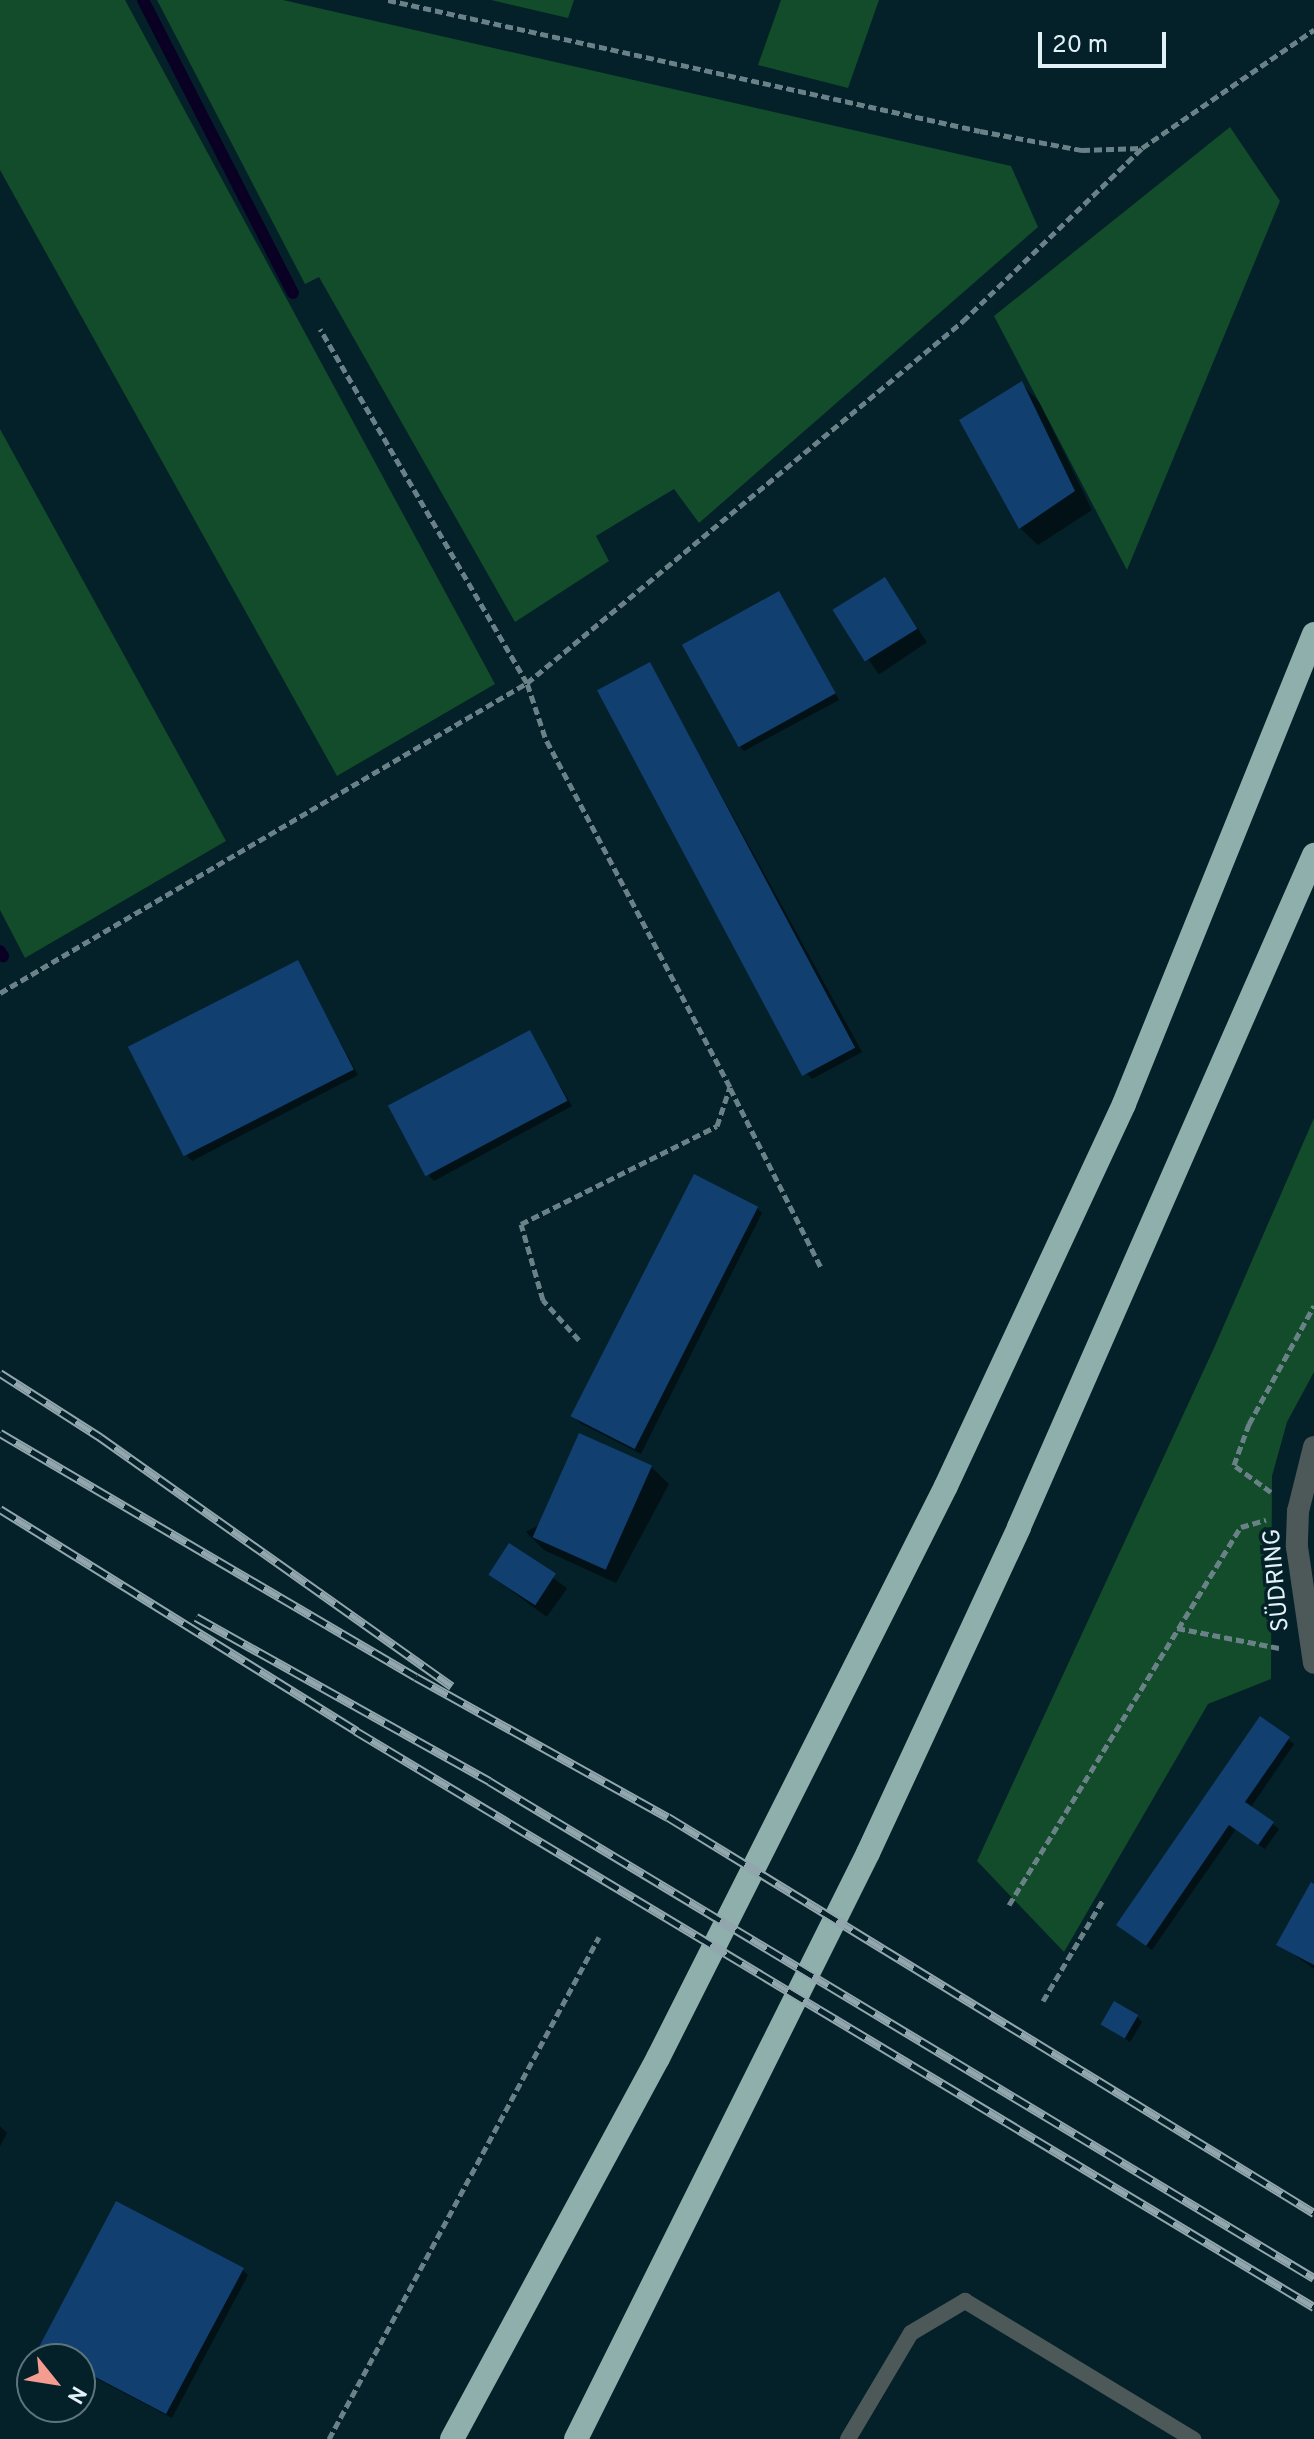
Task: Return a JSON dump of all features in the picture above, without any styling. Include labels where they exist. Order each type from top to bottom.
[{"type":"highway","points":[[452,2439],[658,2058],[946,1486],[1124,1104],[1314,634]]},
{"type":"highway","points":[[576,2439],[741,2114],[868,1853],[1038,1484],[1314,855]]},
{"type":"street","name":"SÜDRING","points":[[1313,1658],[1300,1588],[1298,1511],[1314,1447]]},
{"type":"lane","points":[[848,2439],[911,2333],[965,2301],[1193,2439]]},
{"type":"path","points":[[388,0],[980,131],[1082,150],[1142,148]]},
{"type":"path","points":[[0,984],[2,991],[527,683],[963,321],[1142,148],[1314,30]]},
{"type":"path","points":[[320,329],[527,683],[545,737],[730,1087],[822,1269]]},
{"type":"path","points":[[579,1340],[543,1300],[521,1224],[717,1126],[730,1087]]},
{"type":"path","points":[[1298,1511],[1234,1465],[1249,1424],[1314,1306]]},
{"type":"path","points":[[1009,1905],[1241,1527],[1298,1511]]},
{"type":"path","points":[[1177,1628],[1313,1658]]},
{"type":"path","points":[[1043,2001],[1103,1900]]},
{"type":"path","points":[[329,2439],[599,1937]]},
{"type":"green space","points":[[0,0],[125,0],[495,684],[337,776],[0,170]]},
{"type":"green space","points":[[157,0],[283,0],[1011,166],[1038,227],[699,523],[674,489],[596,536],[609,561],[515,622],[319,277],[305,284]]},
{"type":"green space","points":[[491,0],[574,0],[568,18]]},
{"type":"green space","points":[[781,0],[879,0],[848,88],[758,65]]},
{"type":"green space","points":[[1230,127],[1280,201],[1127,570],[994,316]]},
{"type":"green space","points":[[0,429],[226,841],[25,958],[0,910]]},
{"type":"green space","points":[[1314,1118],[1314,1372],[1287,1422],[1272,1476],[1271,1679],[1208,1704],[1064,1952],[977,1861],[1214,1348]]},
{"type":"building","points":[[1022,381],[1075,491],[1019,529],[959,420]]},
{"type":"building","points":[[885,577],[917,629],[865,662],[832,610]]},
{"type":"building","points":[[779,591],[836,693],[739,747],[682,645]]},
{"type":"building","points":[[650,662],[855,1048],[802,1076],[597,690]]},
{"type":"building","points":[[298,960],[354,1070],[184,1156],[128,1047]]},
{"type":"building","points":[[530,1030],[568,1101],[425,1176],[388,1106]]},
{"type":"building","points":[[694,1174],[758,1207],[635,1449],[571,1416]]},
{"type":"building","points":[[579,1433],[652,1466],[606,1570],[533,1537]]},
{"type":"building","points":[[509,1543],[556,1573],[535,1605],[488,1575]]},
{"type":"building","points":[[1260,1716],[1290,1737],[1245,1802],[1274,1822],[1258,1845],[1229,1825],[1146,1946],[1116,1925]]},
{"type":"building","points":[[1311,1882],[1314,1884],[1314,1965],[1276,1945]]},
{"type":"building","points":[[1114,2001],[1138,2015],[1125,2038],[1100,2024]]},
{"type":"building","points":[[116,2201],[244,2268],[166,2414],[96,2377],[96,2343],[41,2343]]},
{"type":"waterway","points":[[143,0],[293,293]]},
{"type":"waterway","points":[[0,951],[3,956]]},
{"type":"railway","points":[[0,1373],[100,1437],[452,1686]]},
{"type":"railway","points":[[0,1433],[416,1677],[668,1817],[1314,2213]]},
{"type":"railway","points":[[0,1509],[356,1731],[1314,2307]]},
{"type":"railway","points":[[196,1617],[489,1781],[1314,2278]]}]
